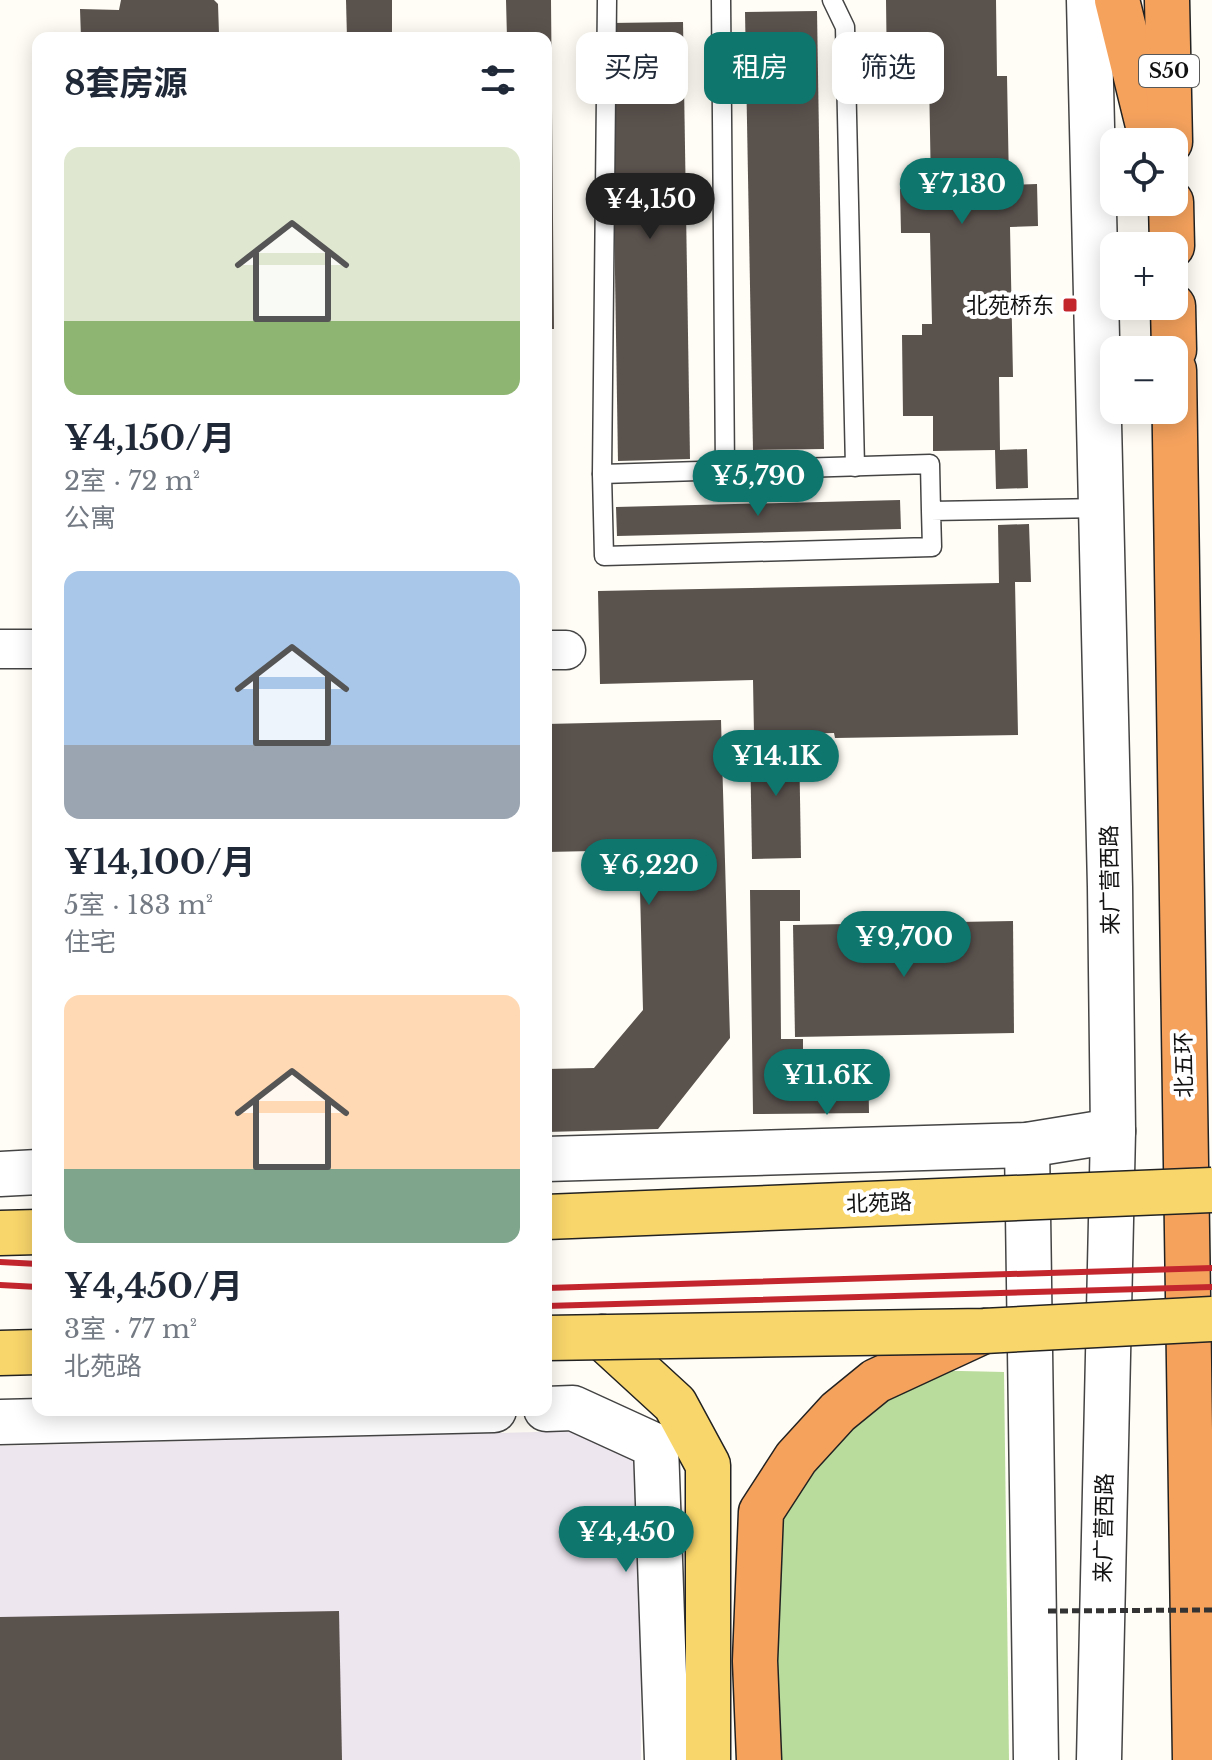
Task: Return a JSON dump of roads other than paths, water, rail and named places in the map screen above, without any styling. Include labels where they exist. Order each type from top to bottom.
[{"type":"highway","points":[[1117,0],[1149,128]]},
{"type":"highway","name":"S50","points":[[1167,0],[1170,128]]},
{"type":"highway","name":"北五环","points":[[1175,424],[1195,1760]]},
{"type":"highway","points":[[759,1760],[755,1661],[761,1512],[796,1458],[838,1412],[876,1381],[984,1331]]},
{"type":"main road","name":"北苑路","points":[[552,1217],[1212,1190]]},
{"type":"main road","points":[[0,1233],[32,1232]]},
{"type":"main road","points":[[552,1338],[984,1331],[1212,1319]]},
{"type":"main road","points":[[602,1337],[675,1404],[708,1465],[708,1760]]},
{"type":"main road","points":[[0,1353],[32,1352]]},
{"type":"street","name":"来广营西路","points":[[1089,0],[1113,1131],[1099,1760]]},
{"type":"street","points":[[0,649],[32,649]]},
{"type":"street","points":[[552,1159],[1027,1145],[1113,1131]]},
{"type":"street","points":[[1027,1145],[1036,1760]]},
{"type":"street","points":[[0,1174],[32,1172]]},
{"type":"street","points":[[552,1409],[573,1408],[656,1446],[667,1760]]},
{"type":"street","points":[[0,1422],[247,1416]]},
{"type":"lane","points":[[602,474],[930,464],[932,547],[604,556],[602,474],[607,0]]},
{"type":"lane","points":[[721,0],[725,471]]},
{"type":"lane","points":[[832,0],[845,27],[855,467]]},
{"type":"lane","points":[[931,511],[1101,508]]},
{"type":"railway","points":[[0,1262],[32,1264]]},
{"type":"railway","points":[[552,1288],[1212,1268]]},
{"type":"railway","points":[[0,1285],[32,1287]]},
{"type":"railway","points":[[552,1306],[1212,1287]]},
{"type":"place","name":"北苑桥东","points":[[1070,305]]}]
